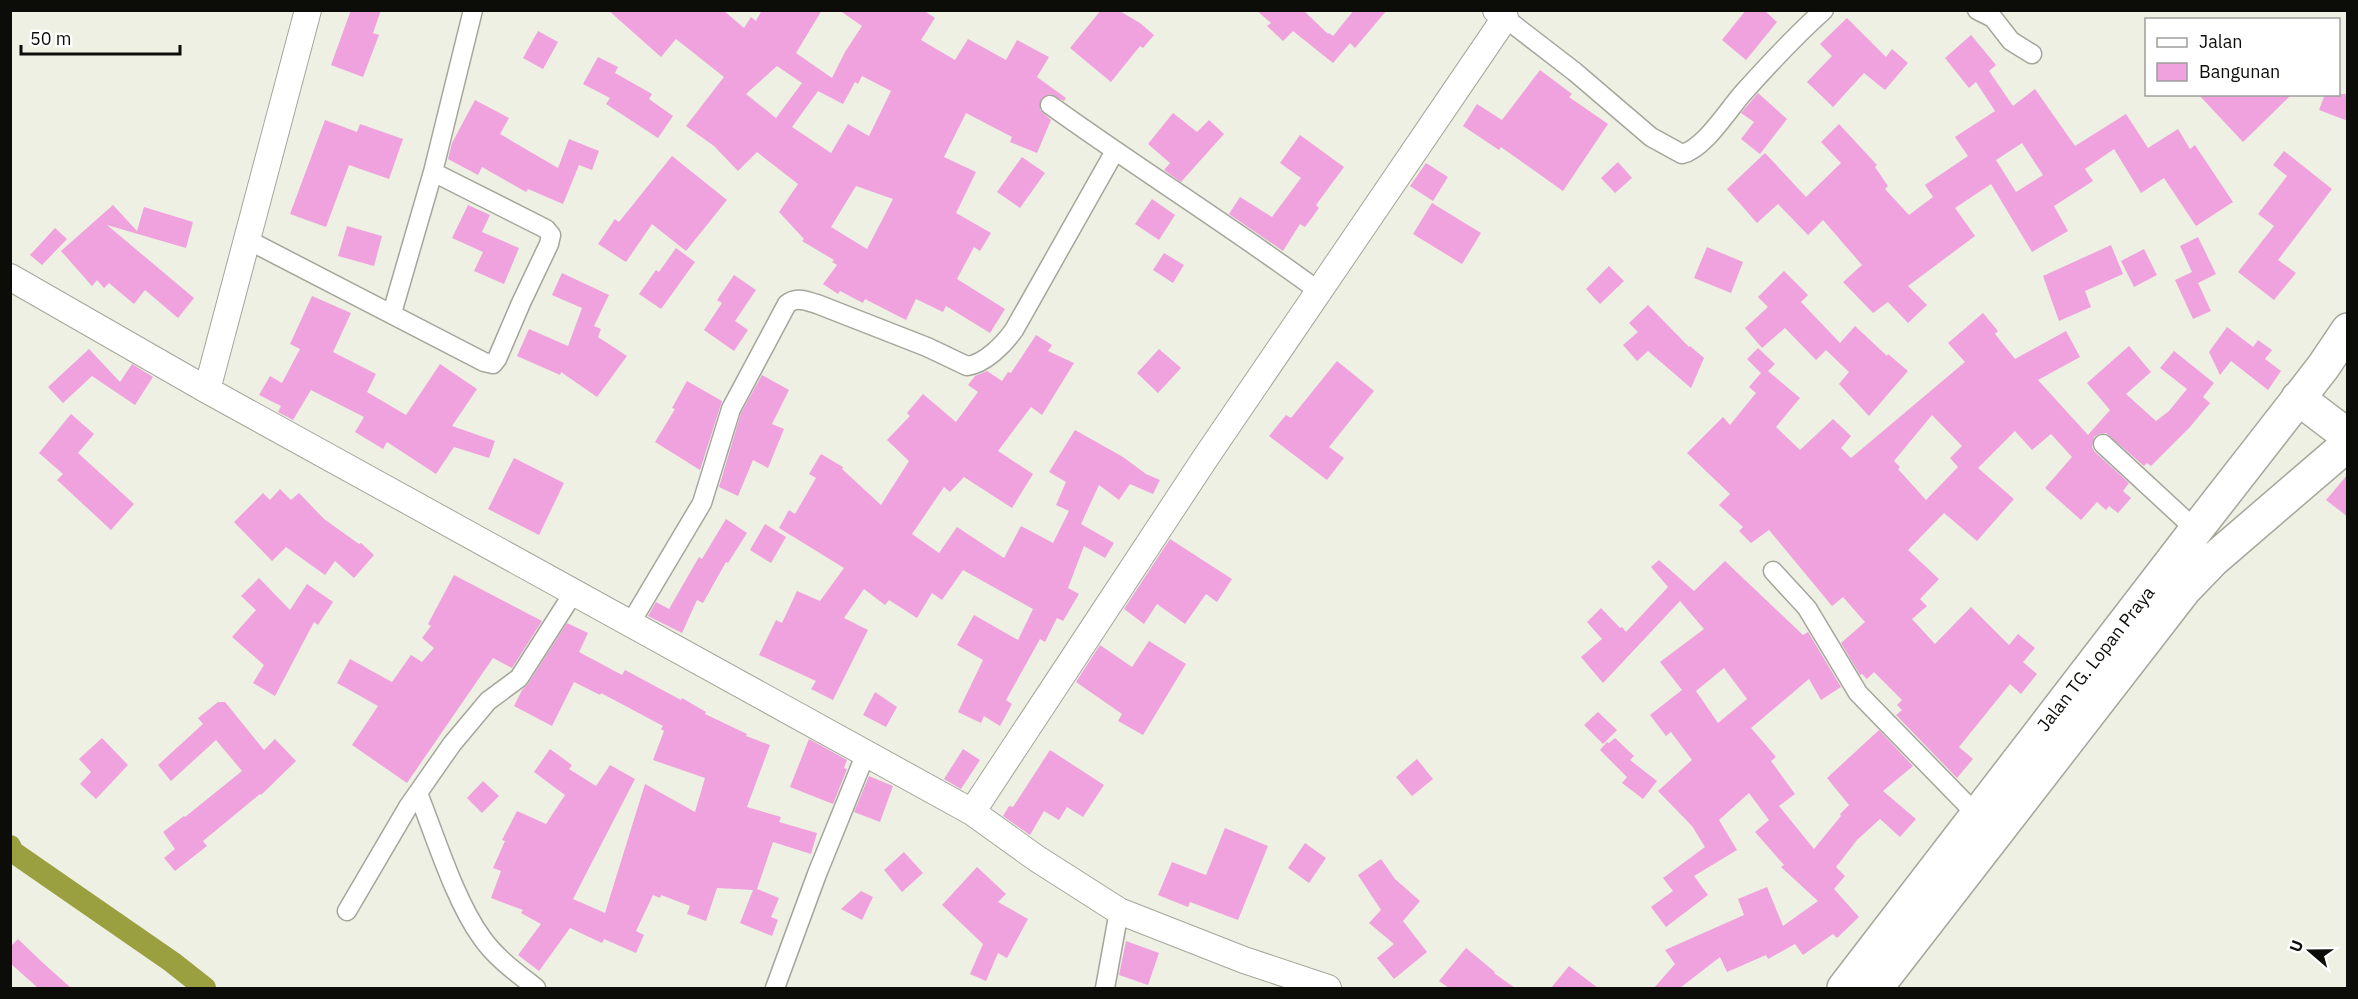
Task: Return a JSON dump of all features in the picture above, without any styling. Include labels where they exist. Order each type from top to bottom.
[{"type":"highway","name":"Jalan TG. Lopan Praya","points":[[1876,988],[1976,814],[2323,367],[2348,330]]},
{"type":"highway","points":[[2298,398],[2348,436]]},
{"type":"highway","name":"Jalan TG. Lopan Praya","points":[[1844,988],[1929,898],[2185,589],[2213,560],[2348,444]]},
{"type":"main road","points":[[207,390],[308,10]]},
{"type":"main road","points":[[972,812],[1206,457],[1320,292],[1501,14]]},
{"type":"main road","points":[[10,277],[207,390],[972,812],[1036,858],[1119,911],[1244,960],[1328,988]]},
{"type":"street","points":[[392,314],[433,172],[473,10]]},
{"type":"street","points":[[1501,14],[1575,72],[1651,137],[1683,154],[1697,147],[1744,92],[1824,10]]},
{"type":"street","points":[[1977,10],[1993,18],[2011,41],[2032,54]]},
{"type":"street","points":[[1050,105],[1272,256],[1320,292]]},
{"type":"street","points":[[630,624],[699,508],[731,409],[787,304],[799,299],[817,304],[927,347],[968,367],[977,364],[993,352],[1014,330],[1115,151]]},
{"type":"street","points":[[248,240],[484,362],[493,364],[552,237],[546,229],[433,172]]},
{"type":"street","points":[[2103,444],[2196,530]]},
{"type":"street","points":[[1773,571],[1793,590],[1807,608],[1858,693],[1976,814]]},
{"type":"street","points":[[347,911],[418,793],[452,744],[483,706],[519,678],[574,592]]},
{"type":"street","points":[[775,988],[817,874],[866,753]]},
{"type":"street","points":[[418,793],[458,894],[472,922],[493,951],[536,988]]},
{"type":"street","points":[[1105,988],[1119,911]]},
{"type":"building","points":[[351,10],[381,10],[373,33],[379,35],[363,77],[331,65]]},
{"type":"building","points":[[608,10],[723,10],[744,28],[751,17],[756,21],[762,10],[822,10],[796,53],[832,78],[862,26],[839,10],[923,10],[935,18],[921,40],[955,60],[968,39],[1006,60],[1017,40],[1049,57],[1037,77],[1066,98],[1064,101],[1050,94],[1041,99],[1040,110],[1051,120],[1037,153],[1010,142],[1012,137],[966,113],[944,157],[976,172],[956,213],[991,233],[980,251],[974,247],[957,279],[1005,309],[990,333],[946,306],[943,312],[916,299],[906,320],[865,299],[863,303],[840,291],[838,294],[823,284],[837,265],[832,262],[834,260],[802,241],[804,239],[779,212],[798,184],[757,152],[738,171],[714,146],[686,126],[724,77],[676,39],[661,57]],"holes":[[[777,66],[802,83],[776,118],[746,94]],[[862,76],[891,91],[869,136],[848,124],[831,153],[792,127],[818,91],[843,104],[855,82],[858,84]],[[856,186],[893,199],[867,249],[831,227]]]},
{"type":"building","points":[[1101,10],[1118,10],[1140,23],[1154,35],[1143,48],[1140,46],[1111,82],[1070,48]]},
{"type":"building","points":[[1256,10],[1303,10],[1333,36],[1354,10],[1387,10],[1355,48],[1350,43],[1333,63],[1293,31],[1283,41],[1267,26],[1271,23]]},
{"type":"building","points":[[1746,10],[1764,10],[1777,22],[1746,60],[1722,40]]},
{"type":"building","points":[[1847,18],[1886,57],[1892,49],[1908,63],[1885,90],[1864,73],[1833,107],[1807,82],[1832,56],[1820,44]]},
{"type":"building","points":[[538,31],[558,42],[543,69],[523,58]]},
{"type":"building","points":[[1971,35],[1996,65],[1989,71],[2013,106],[2035,89],[2075,146],[2126,114],[2148,148],[2178,129],[2190,149],[2195,145],[2233,202],[2196,226],[2164,178],[2141,193],[2114,149],[2085,169],[2093,181],[2054,206],[2068,231],[2032,252],[1991,184],[1955,208],[1975,236],[1908,286],[1927,305],[1908,323],[1888,302],[1873,313],[1843,282],[1862,265],[1823,220],[1808,235],[1778,204],[1757,223],[1727,189],[1765,153],[1806,197],[1841,163],[1821,142],[1839,124],[1877,165],[1875,167],[1888,186],[1885,189],[1909,215],[1933,197],[1925,185],[1968,156],[1955,137],[1995,111],[1976,82],[1969,88],[1945,58]],"holes":[[[2022,143],[2043,175],[2016,192],[1996,160]]]},
{"type":"building","points":[[598,57],[618,67],[615,73],[652,94],[649,99],[673,116],[658,138],[606,104],[610,98],[583,84]]},
{"type":"building","points":[[1540,70],[1572,94],[1569,97],[1608,124],[1563,191],[1501,147],[1499,150],[1463,126],[1477,104],[1502,120]]},
{"type":"building","points":[[1758,93],[1787,119],[1760,154],[1741,139],[1754,122],[1741,113]]},
{"type":"building","points":[[2348,94],[2348,121],[2319,110],[2324,96]]},
{"type":"building","points":[[2200,96],[2290,96],[2243,142]]},
{"type":"building","points":[[475,100],[509,118],[500,134],[558,168],[569,139],[599,151],[592,170],[579,165],[563,204],[528,189],[526,192],[482,167],[478,175],[448,159],[452,143]]},
{"type":"building","points":[[1173,113],[1197,132],[1209,120],[1224,134],[1181,182],[1164,170],[1170,163],[1148,144]]},
{"type":"building","points":[[325,120],[357,132],[360,124],[403,139],[389,179],[349,165],[326,227],[290,214]]},
{"type":"building","points":[[1300,135],[1344,167],[1316,205],[1319,208],[1305,227],[1300,224],[1283,251],[1229,214],[1240,197],[1272,217],[1301,178],[1280,163]]},
{"type":"building","points":[[2284,151],[2332,189],[2278,260],[2296,273],[2274,300],[2238,272],[2274,226],[2258,214],[2287,176],[2273,165]]},
{"type":"building","points":[[672,156],[727,200],[686,251],[652,224],[626,262],[598,244],[615,219],[619,222]]},
{"type":"building","points":[[1022,157],[1045,173],[1020,208],[997,192]]},
{"type":"building","points":[[1618,162],[1632,178],[1615,193],[1601,178]]},
{"type":"building","points":[[1426,163],[1448,177],[1433,201],[1410,186]]},
{"type":"building","points":[[1152,199],[1175,215],[1159,240],[1135,224]]},
{"type":"building","points":[[1432,203],[1481,233],[1462,264],[1413,234]]},
{"type":"building","points":[[113,205],[137,231],[144,207],[193,222],[186,248],[107,225],[194,298],[178,318],[145,290],[134,304],[109,283],[104,288],[97,280],[92,286],[61,251]]},
{"type":"building","points":[[468,205],[490,215],[482,232],[519,248],[504,284],[474,271],[483,252],[452,238]]},
{"type":"building","points":[[347,226],[382,236],[374,266],[338,256]]},
{"type":"building","points":[[55,228],[67,239],[42,265],[30,255]]},
{"type":"building","points":[[2198,237],[2216,274],[2198,283],[2211,311],[2193,319],[2175,280],[2192,272],[2180,246]]},
{"type":"building","points":[[2111,245],[2123,274],[2085,291],[2091,307],[2059,321],[2043,276]]},
{"type":"building","points":[[1707,247],[1743,262],[1731,293],[1694,278]]},
{"type":"building","points":[[676,248],[695,262],[661,309],[639,294]]},
{"type":"building","points":[[2144,249],[2157,275],[2134,287],[2121,261]]},
{"type":"building","points":[[1164,253],[1184,265],[1173,283],[1153,270]]},
{"type":"building","points":[[1609,266],[1624,281],[1600,304],[1586,289]]},
{"type":"building","points":[[1784,271],[1808,295],[1801,302],[1840,343],[1855,326],[1887,356],[1888,354],[1908,371],[1869,416],[1839,384],[1849,372],[1826,350],[1816,360],[1785,328],[1762,348],[1745,328],[1768,307],[1758,297]]},
{"type":"building","points":[[562,273],[609,295],[594,326],[601,329],[598,337],[627,356],[597,397],[561,372],[560,375],[517,356],[529,329],[568,346],[582,308],[552,295]]},
{"type":"building","points":[[734,275],[756,290],[735,321],[748,330],[734,351],[704,330],[722,303],[717,300]]},
{"type":"building","points":[[312,296],[351,313],[333,352],[376,374],[367,392],[406,415],[440,364],[477,389],[452,426],[495,441],[489,458],[454,447],[436,474],[387,442],[383,449],[355,432],[364,417],[311,390],[293,420],[278,412],[281,406],[259,395],[270,376],[282,383],[300,349],[290,344]]},
{"type":"building","points":[[1648,305],[1689,347],[1704,358],[1691,388],[1648,351],[1637,361],[1623,345],[1638,332],[1629,323]]},
{"type":"building","points":[[1983,313],[1998,331],[1995,334],[2015,359],[2066,331],[2080,357],[2038,380],[2088,435],[2110,410],[2087,383],[2129,346],[2151,372],[2126,394],[2156,421],[2169,411],[2187,389],[2160,368],[2174,351],[2214,383],[2203,397],[2210,403],[2190,427],[2151,466],[2147,463],[2144,466],[2106,433],[2094,437],[2092,447],[2095,452],[2129,483],[2123,491],[2131,498],[2118,513],[2109,506],[2106,510],[2097,502],[2081,520],[2045,488],[2072,457],[2051,434],[2032,450],[2015,431],[1978,468],[2014,499],[1977,541],[1944,513],[1908,550],[1939,579],[1920,599],[1927,606],[1912,619],[1935,644],[1971,607],[2009,645],[2018,634],[2035,648],[2023,662],[2037,674],[2021,694],[2010,684],[1959,747],[1973,759],[1957,778],[1896,715],[1902,710],[1897,705],[1902,700],[1874,672],[1867,679],[1862,674],[1860,675],[1841,643],[1865,622],[1843,597],[1832,606],[1769,530],[1751,543],[1739,531],[1743,527],[1719,505],[1730,494],[1687,453],[1723,417],[1730,425],[1756,393],[1749,387],[1761,373],[1747,359],[1758,348],[1775,364],[1768,371],[1800,398],[1776,427],[1800,450],[1833,419],[1851,436],[1841,448],[1851,458],[1965,362],[1948,343]],"holes":[[[1932,415],[1962,446],[1950,458],[1958,467],[1926,500],[1898,469],[1900,467],[1894,461]]]},
{"type":"building","points":[[2227,327],[2253,347],[2258,340],[2272,350],[2265,359],[2281,371],[2268,390],[2231,361],[2220,375],[2209,352]]},
{"type":"building","points":[[1036,335],[1052,345],[1048,351],[1074,363],[1042,415],[1031,407],[998,451],[1033,474],[1012,508],[964,477],[950,492],[944,487],[912,534],[939,553],[957,527],[1004,558],[1021,526],[1053,543],[1069,511],[1056,505],[1066,482],[1049,472],[1075,430],[1123,457],[1146,474],[1160,480],[1153,494],[1130,484],[1119,500],[1099,485],[1081,524],[1114,543],[1105,558],[1084,546],[1068,588],[1079,594],[1063,621],[1057,618],[1045,642],[1040,639],[1006,700],[1012,704],[1000,726],[984,716],[981,723],[958,712],[983,660],[957,645],[974,615],[1018,640],[1033,609],[963,570],[942,600],[932,593],[917,618],[889,600],[885,605],[864,589],[844,618],[868,630],[833,700],[811,689],[816,681],[759,655],[776,620],[782,623],[797,591],[820,601],[844,568],[779,528],[789,510],[795,514],[816,478],[809,474],[821,454],[843,467],[842,469],[881,505],[909,461],[887,440],[910,416],[907,413],[923,394],[956,422],[978,392],[968,385],[975,376],[987,371],[1002,381],[1008,372],[1011,373]]},
{"type":"building","points":[[89,349],[120,382],[132,364],[153,377],[135,405],[92,376],[63,403],[48,387]]},
{"type":"building","points":[[1159,349],[1181,368],[1158,393],[1137,373]]},
{"type":"building","points":[[1337,361],[1374,391],[1329,447],[1344,458],[1327,480],[1269,436],[1286,415],[1291,418]]},
{"type":"building","points":[[762,375],[789,390],[772,424],[784,429],[768,468],[753,460],[738,496],[719,487],[741,413]]},
{"type":"building","points":[[687,381],[722,401],[700,470],[655,442],[675,409],[672,408]]},
{"type":"building","points":[[71,414],[94,434],[78,453],[134,504],[111,530],[57,480],[63,474],[39,453]]},
{"type":"building","points":[[514,458],[564,483],[539,535],[488,509]]},
{"type":"building","points":[[2348,474],[2348,517],[2326,500]]},
{"type":"building","points":[[280,489],[291,500],[299,493],[324,519],[359,544],[361,543],[374,555],[354,578],[335,561],[325,575],[286,547],[272,561],[234,522],[263,493],[270,500]]},
{"type":"building","points":[[726,519],[747,533],[728,563],[726,562],[703,603],[697,600],[682,633],[648,616],[656,602],[669,609],[699,557],[702,559]]},
{"type":"building","points":[[765,524],[786,537],[771,563],[750,550]]},
{"type":"building","points":[[1170,539],[1232,579],[1217,602],[1206,594],[1185,624],[1157,604],[1144,624],[1124,609]]},
{"type":"building","points":[[1659,560],[1694,591],[1725,561],[1803,635],[1808,632],[1841,687],[1821,700],[1809,679],[1751,728],[1776,757],[1771,761],[1795,794],[1779,806],[1814,849],[1849,805],[1827,778],[1879,730],[1913,766],[1883,791],[1916,819],[1900,837],[1880,819],[1857,840],[1836,867],[1845,876],[1834,889],[1859,917],[1837,938],[1833,934],[1803,955],[1795,944],[1768,959],[1766,955],[1727,972],[1720,957],[1680,988],[1654,988],[1675,964],[1665,950],[1744,915],[1738,899],[1767,887],[1783,926],[1818,901],[1781,867],[1784,865],[1755,832],[1769,820],[1749,793],[1719,820],[1737,850],[1694,876],[1708,895],[1666,927],[1651,907],[1673,891],[1663,878],[1705,847],[1692,826],[1658,791],[1692,760],[1671,732],[1666,736],[1650,715],[1682,690],[1660,662],[1704,629],[1680,601],[1603,683],[1581,657],[1602,639],[1587,622],[1601,608],[1626,632],[1668,587],[1651,567]],"holes":[[[1724,668],[1747,699],[1718,723],[1696,691]]]},
{"type":"building","points":[[454,575],[542,621],[512,668],[493,658],[407,783],[352,745],[378,706],[337,683],[350,659],[392,682],[411,655],[422,662],[434,648],[422,638],[431,626],[428,624]]},
{"type":"building","points":[[259,578],[290,610],[307,584],[333,602],[318,625],[314,622],[275,696],[253,683],[264,665],[232,637],[256,610],[241,596]]},
{"type":"building","points":[[567,623],[588,633],[579,652],[622,675],[625,670],[681,700],[682,698],[706,712],[705,714],[747,734],[746,736],[770,745],[747,807],[781,817],[779,822],[817,833],[811,854],[773,842],[757,889],[779,898],[771,917],[778,920],[772,936],[740,923],[753,890],[717,888],[706,921],[687,914],[690,906],[661,895],[660,898],[653,895],[636,931],[644,935],[636,953],[604,939],[602,943],[570,928],[539,971],[518,955],[541,924],[521,913],[523,910],[491,898],[501,871],[493,868],[505,841],[502,840],[517,811],[546,824],[565,795],[534,772],[550,749],[572,765],[569,769],[596,786],[610,765],[635,779],[573,899],[605,913],[645,784],[695,812],[705,778],[653,760],[664,731],[661,729],[663,726],[601,693],[600,695],[574,682],[552,726],[514,706],[522,690]]},
{"type":"building","points":[[1149,641],[1186,664],[1143,735],[1118,721],[1122,714],[1076,682],[1100,645],[1132,667]]},
{"type":"building","points":[[875,692],[897,707],[886,727],[863,715]]},
{"type":"building","points":[[218,702],[225,702],[264,750],[275,739],[296,761],[261,795],[203,841],[207,846],[175,871],[164,858],[175,849],[163,832],[242,771],[216,740],[171,781],[158,765],[203,724],[198,718]]},
{"type":"building","points":[[1598,712],[1617,730],[1603,744],[1584,725]]},
{"type":"building","points":[[102,738],[128,765],[96,799],[80,784],[91,772],[79,759]]},
{"type":"building","points":[[1615,738],[1634,756],[1630,760],[1657,781],[1643,799],[1622,783],[1627,777],[1600,750],[1607,742]]},
{"type":"building","points":[[809,739],[847,760],[844,768],[847,769],[833,804],[790,787]]},
{"type":"building","points":[[963,749],[980,760],[961,789],[944,779]]},
{"type":"building","points":[[1050,750],[1104,785],[1083,817],[1067,807],[1059,820],[1044,811],[1030,835],[1003,816],[1009,806],[1013,807]]},
{"type":"building","points":[[1417,759],[1433,779],[1412,796],[1396,777]]},
{"type":"building","points":[[869,776],[893,786],[880,822],[854,812]]},
{"type":"building","points":[[483,781],[499,796],[482,813],[467,798]]},
{"type":"building","points":[[1225,828],[1268,846],[1238,920],[1190,902],[1188,907],[1158,895],[1172,862],[1206,875]]},
{"type":"building","points":[[1305,843],[1326,858],[1309,883],[1288,868]]},
{"type":"building","points":[[904,852],[923,873],[902,892],[884,870]]},
{"type":"building","points":[[1381,859],[1395,879],[1420,901],[1403,921],[1427,952],[1394,979],[1377,958],[1394,944],[1369,923],[1381,910],[1358,875]]},
{"type":"building","points":[[977,867],[1006,894],[998,902],[1028,919],[1007,958],[998,953],[986,981],[970,974],[983,944],[942,905]]},
{"type":"building","points":[[861,891],[873,897],[862,920],[841,909]]},
{"type":"building","points":[[18,939],[71,988],[38,988],[10,963],[10,947]]},
{"type":"building","points":[[1126,941],[1159,953],[1148,985],[1119,975]]},
{"type":"building","points":[[1466,948],[1515,988],[1449,988],[1439,981]]},
{"type":"building","points":[[1569,966],[1598,988],[1551,988]]},
{"type":"waterway","points":[[10,846],[13,852],[172,962],[205,988]]}]
